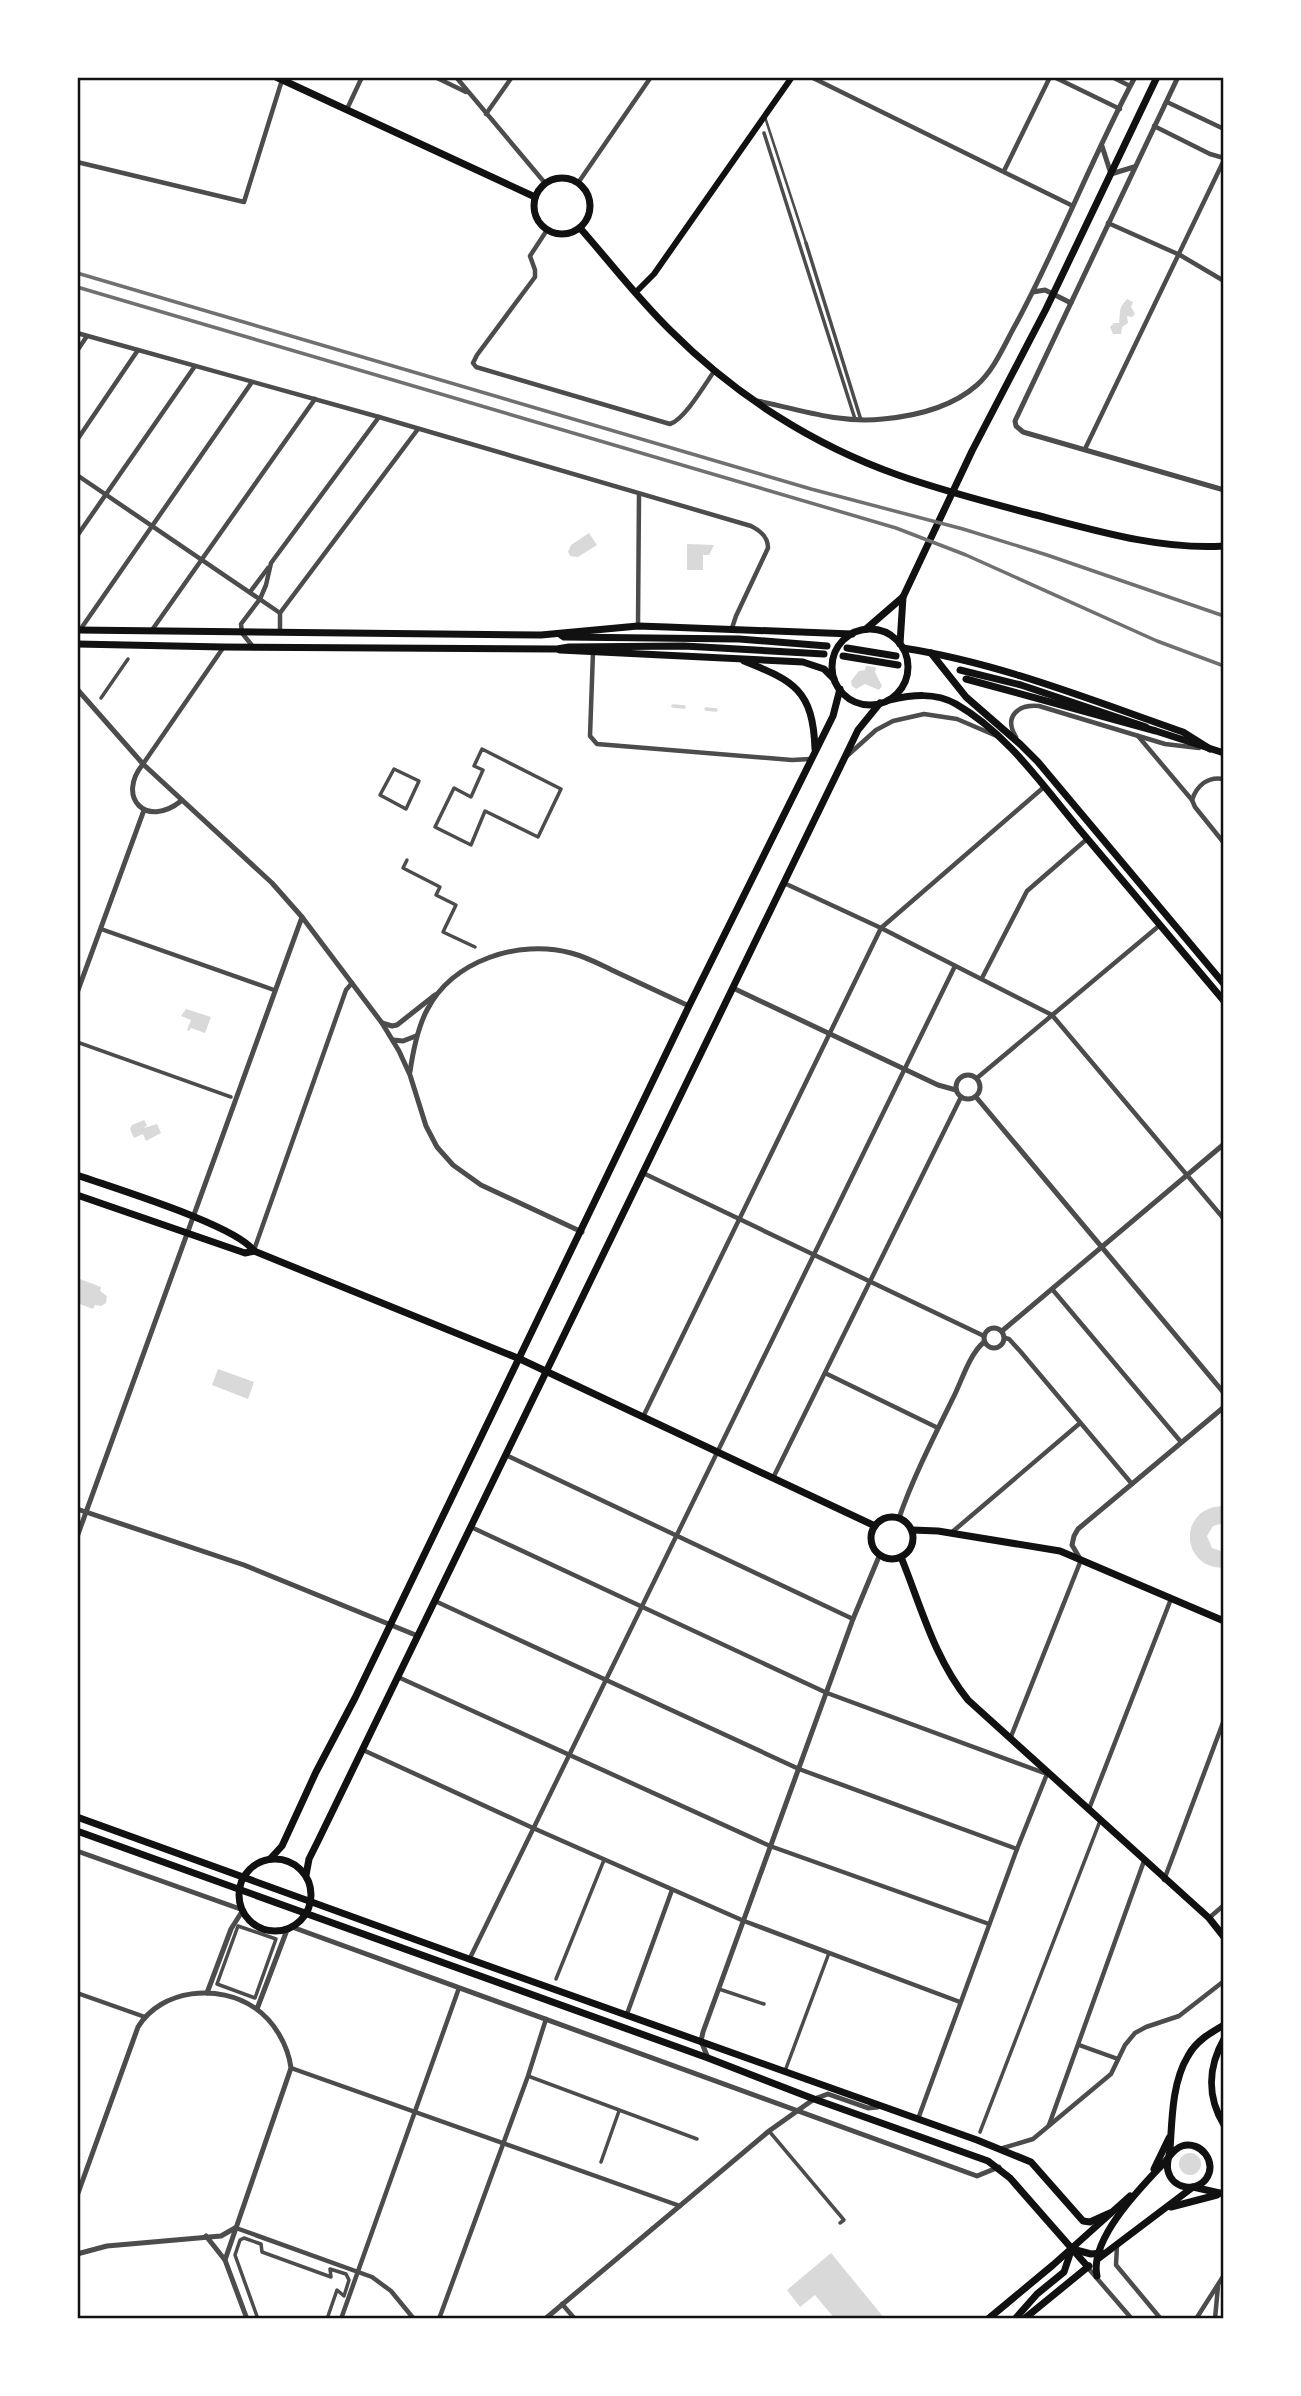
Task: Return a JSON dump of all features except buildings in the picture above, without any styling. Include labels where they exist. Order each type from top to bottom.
[{"type":"main road","points":[[636,292],[654,274],[792,77]]},
{"type":"main road","points":[[834,679],[832,668],[840,643],[852,634],[866,629],[903,597],[1157,77]]},
{"type":"main road","points":[[279,79],[535,197]]},
{"type":"main road","points":[[565,178],[578,183],[590,205],[589,214],[580,228],[564,234],[547,230],[535,216],[535,197],[545,183],[552,179],[565,178]]},
{"type":"main road","points":[[580,228],[670,330],[754,400],[813,438],[899,475],[971,498],[1140,540],[1182,545],[1224,545]]},
{"type":"main road","points":[[889,700],[901,689],[907,674],[907,658],[902,646],[903,597]]},
{"type":"main road","points":[[561,635],[564,632],[616,630],[638,626],[852,634]]},
{"type":"main road","points":[[866,629],[886,632],[902,646],[998,668],[1183,732],[1210,749]]},
{"type":"main road","points":[[77,644],[223,648],[557,649],[684,646],[826,650],[739,639],[79,630]]},
{"type":"main road","points":[[557,649],[810,663],[824,669],[840,690],[858,703],[880,704]]},
{"type":"main road","points":[[896,656],[845,652],[898,665]]},
{"type":"main road","points":[[931,653],[966,697],[1009,729],[1224,984]]},
{"type":"main road","points":[[737,658],[777,674],[796,687],[810,713],[815,750]]},
{"type":"main road","points":[[960,670],[1059,697],[1135,721],[1156,731]]},
{"type":"main road","points":[[966,679],[1156,731],[1224,753]]},
{"type":"main road","points":[[270,1859],[282,1846],[582,1232],[689,1006],[832,716],[840,690]]},
{"type":"main road","points":[[306,1875],[311,1855],[844,759],[862,723],[880,704],[912,695],[943,698],[956,704],[999,737],[1224,1001]]},
{"type":"main road","points":[[77,1175],[192,1217],[248,1243],[254,1251],[520,1359],[875,1526]]},
{"type":"main road","points":[[77,1195],[245,1253],[254,1251]]},
{"type":"main road","points":[[886,1518],[899,1518],[912,1530],[912,1546],[901,1557],[890,1559],[874,1548],[872,1539],[875,1526],[886,1518]]},
{"type":"main road","points":[[912,1530],[1049,1548],[1082,1559],[1224,1621]]},
{"type":"main road","points":[[901,1557],[947,1672],[968,1700],[1209,1918],[1224,1937]]},
{"type":"main road","points":[[77,1817],[1001,2149],[1033,2164],[1083,2221],[1090,2222],[1110,2213]]},
{"type":"main road","points":[[77,1831],[708,2057],[814,2099],[980,2158],[999,2167],[1088,2267]]},
{"type":"main road","points":[[270,1859],[281,1859],[292,1863],[306,1875],[311,1886],[311,1901],[306,1913],[289,1928],[269,1931],[248,1919],[239,1898],[239,1889],[253,1866],[270,1859]]},
{"type":"main road","points":[[1222,2194],[1183,2187],[1172,2179],[1168,2171],[1178,2083],[1188,2056],[1205,2037],[1224,2025]]},
{"type":"main road","points":[[1224,2039],[1215,2059],[1211,2087],[1215,2108],[1224,2125]]},
{"type":"main road","points":[[1097,2276],[1107,2234],[1162,2155],[1172,2126]]},
{"type":"main road","points":[[988,2319],[1142,2186],[1176,2149],[1186,2145],[1197,2147],[1205,2153],[1210,2163],[1209,2174],[1202,2183],[1192,2187],[1101,2255],[1024,2319]]},
{"type":"main road","points":[[1151,2218],[1170,2207],[1222,2194]]},
{"type":"main road","points":[[1015,2319],[1037,2294],[1064,2272],[1072,2248],[1082,2230],[1083,2221]]},
{"type":"main road","points":[[1072,2248],[1101,2255]]},
{"type":"street","points":[[347,109],[362,77]]},
{"type":"street","points":[[435,77],[468,94]]},
{"type":"street","points":[[456,77],[545,183]]},
{"type":"street","points":[[486,114],[512,77]]},
{"type":"street","points":[[578,183],[651,77]]},
{"type":"street","points":[[811,77],[1073,206]]},
{"type":"street","points":[[1004,172],[1052,77],[1120,109]]},
{"type":"street","points":[[1112,77],[1130,86]]},
{"type":"street","points":[[754,400],[811,415],[858,420],[882,419],[918,413],[946,404],[978,384],[992,368],[1032,292],[1135,77]]},
{"type":"street","points":[[1178,77],[1016,416],[1016,426],[1023,432],[1224,490]]},
{"type":"street","points":[[77,162],[244,202],[279,79]]},
{"type":"street","points":[[1167,102],[1224,129]]},
{"type":"street","points":[[1086,449],[1224,159],[1154,126]]},
{"type":"street","points":[[764,133],[858,420]]},
{"type":"street","points":[[1102,146],[1111,174],[1134,167]]},
{"type":"street","points":[[1108,223],[1180,255],[1224,281]]},
{"type":"street","points":[[547,230],[530,256],[535,270],[534,277],[477,355],[473,363],[476,367],[670,424],[675,423],[682,415],[715,370]]},
{"type":"street","points":[[806,243],[858,420]]},
{"type":"street","points":[[1032,292],[1045,290],[1071,303]]},
{"type":"street","points":[[77,333],[379,417],[751,526],[761,532],[768,543],[732,628]]},
{"type":"street","points":[[77,351],[87,336]]},
{"type":"street","points":[[77,440],[138,350]]},
{"type":"street","points":[[77,536],[195,366]]},
{"type":"street","points":[[79,630],[252,382]]},
{"type":"street","points":[[151,632],[315,399]]},
{"type":"street","points":[[250,592],[379,417]]},
{"type":"street","points":[[280,633],[280,613],[418,429]]},
{"type":"street","points":[[77,475],[280,613]]},
{"type":"street","points":[[638,626],[639,494]]},
{"type":"street","points":[[254,648],[242,633],[241,624],[260,599],[271,564]]},
{"type":"street","points":[[181,801],[163,811],[154,813],[144,810],[132,794],[135,773],[223,648]]},
{"type":"street","points":[[593,652],[590,736],[597,744],[805,761],[811,759]]},
{"type":"street","points":[[101,698],[128,659]]},
{"type":"street","points":[[77,689],[143,764],[272,883],[302,917],[393,1040],[410,1075],[426,1126],[437,1147],[453,1165],[481,1185],[582,1232]]},
{"type":"street","points":[[844,759],[876,730],[907,716],[924,714],[957,719],[999,737],[1009,729],[1019,708],[1030,705],[1165,744],[1210,749]]},
{"type":"street","points":[[1138,736],[1224,842]]},
{"type":"street","points":[[482,749],[556,787],[561,789],[538,836],[485,811],[471,845],[435,827],[453,788],[471,797],[483,770],[474,765],[482,749]]},
{"type":"street","points":[[394,769],[419,781],[406,809],[380,795],[394,769]]},
{"type":"street","points":[[1192,800],[1198,787],[1207,780],[1224,779]]},
{"type":"street","points":[[643,1417],[881,928],[1044,787]]},
{"type":"street","points":[[77,992],[144,810]]},
{"type":"street","points":[[982,978],[1027,891],[1087,839]]},
{"type":"street","points":[[407,860],[403,868],[440,887],[436,895],[456,905],[443,932],[475,947]]},
{"type":"street","points":[[784,883],[881,928],[1052,1015],[1224,1219]]},
{"type":"street","points":[[77,1538],[302,917]]},
{"type":"street","points":[[977,1078],[1160,925]]},
{"type":"street","points":[[101,929],[274,990]]},
{"type":"street","points":[[382,1023],[388,1026],[397,1025],[470,967],[485,959],[511,951],[538,948],[585,958],[689,1006]]},
{"type":"street","points":[[469,1959],[955,966]]},
{"type":"street","points":[[254,1251],[346,990],[352,983]]},
{"type":"street","points":[[410,1075],[417,1035],[428,1007],[448,985]]},
{"type":"street","points":[[733,988],[938,1086],[956,1090]]},
{"type":"street","points":[[393,1040],[408,1040],[417,1035]]},
{"type":"street","points":[[77,1042],[231,1097]]},
{"type":"street","points":[[969,1075],[977,1078],[981,1089],[976,1097],[968,1100],[961,1097],[956,1085],[961,1077],[969,1075]]},
{"type":"street","points":[[773,1478],[961,1097]]},
{"type":"street","points":[[976,1097],[1224,1392]]},
{"type":"street","points":[[1002,1331],[1224,1144]]},
{"type":"street","points":[[643,1173],[984,1339],[991,1348],[998,1348],[1003,1344],[1002,1331],[989,1329],[984,1339],[972,1358],[907,1495],[899,1518]]},
{"type":"street","points":[[1052,1289],[1181,1442]]},
{"type":"street","points":[[1004,1338],[1009,1339],[1020,1351],[1132,1484]]},
{"type":"street","points":[[825,1373],[938,1428]]},
{"type":"street","points":[[1010,1739],[1082,1559],[1072,1545],[1076,1533],[1224,1407]]},
{"type":"street","points":[[950,1533],[1079,1424]]},
{"type":"street","points":[[506,1455],[853,1619]]},
{"type":"street","points":[[77,1509],[244,1565],[418,1636]]},
{"type":"street","points":[[471,1527],[827,1692],[1047,1774],[918,2119]]},
{"type":"street","points":[[708,2057],[701,2041],[853,1619],[880,1554]]},
{"type":"street","points":[[1088,1810],[1171,1599]]},
{"type":"street","points":[[435,1601],[799,1769],[1017,1849]]},
{"type":"street","points":[[398,1677],[770,1846],[989,1924]]},
{"type":"street","points":[[1164,1880],[1224,1720]]},
{"type":"street","points":[[363,1750],[744,1921],[960,2002]]},
{"type":"street","points":[[980,2132],[1100,1821]]},
{"type":"street","points":[[77,1851],[243,1910],[231,1929],[207,1993]]},
{"type":"street","points":[[556,1979],[604,1860]]},
{"type":"street","points":[[1049,2126],[1144,1861]]},
{"type":"street","points":[[627,2014],[672,1890]]},
{"type":"street","points":[[1209,1918],[1224,1905]]},
{"type":"street","points":[[238,1926],[276,1939],[255,1998],[217,1984],[238,1926]]},
{"type":"street","points":[[257,2009],[289,1928],[977,2176],[999,2167]]},
{"type":"street","points":[[785,2071],[829,1953]]},
{"type":"street","points":[[1001,2149],[1028,2142],[1111,2074],[1125,2045],[1135,2033],[1179,2016],[1224,1981]]},
{"type":"street","points":[[341,2319],[459,1988]]},
{"type":"street","points":[[719,1989],[764,2004]]},
{"type":"street","points":[[77,1993],[145,2017]]},
{"type":"street","points":[[77,2196],[138,2027],[145,2017],[169,2000],[182,1995],[207,1993],[229,1997],[257,2009],[282,2040],[288,2051],[291,2067],[225,2260]]},
{"type":"street","points":[[439,2319],[546,2019]]},
{"type":"street","points":[[1079,2045],[1118,2059]]},
{"type":"street","points":[[291,2067],[680,2206]]},
{"type":"street","points":[[527,2076],[697,2139]]},
{"type":"street","points":[[545,2319],[769,2131],[814,2099],[828,2094],[868,2108],[881,2106]]},
{"type":"street","points":[[601,2162],[620,2110]]},
{"type":"street","points":[[769,2131],[844,2220],[840,2223]]},
{"type":"street","points":[[77,2170],[85,2172]]},
{"type":"street","points":[[77,2254],[107,2246],[221,2236],[235,2228],[372,2277],[391,2291],[414,2319]]},
{"type":"street","points":[[206,2236],[225,2260],[247,2319]]},
{"type":"street","points":[[258,2319],[235,2255],[240,2240],[244,2238],[261,2244],[262,2252],[319,2273],[331,2277],[330,2269],[346,2274],[349,2280],[344,2296],[337,2290],[327,2319]]},
{"type":"street","points":[[1117,2243],[1116,2265],[1161,2319]]},
{"type":"street","points":[[1088,2267],[1132,2319]]},
{"type":"street","points":[[1196,2319],[1224,2275]]},
{"type":"street","points":[[1215,2319],[1219,2282]]},
{"type":"street","points":[[562,2304],[575,2319]]},
{"type":"lane","points":[[765,116],[806,243]]},
{"type":"shaded area","points":[[1127,299],[1133,302],[1131,307],[1135,314],[1132,317],[1127,316],[1128,323],[1122,327],[1121,334],[1113,334],[1110,327],[1119,323],[1121,307]]},
{"type":"shaded area","points":[[589,533],[597,545],[578,557],[570,556],[568,552],[571,545]]},
{"type":"shaded area","points":[[687,544],[714,545],[709,555],[703,555],[703,570],[687,570]]},
{"type":"shaded area","points":[[866,666],[876,667],[875,672],[882,686],[879,690],[865,684],[856,689],[852,686],[851,681],[859,671],[865,670]]},
{"type":"shaded area","points":[[186,1009],[211,1017],[205,1033],[191,1028],[187,1030],[191,1020],[181,1016]]},
{"type":"shaded area","points":[[144,1120],[147,1125],[144,1128],[157,1124],[161,1133],[146,1141],[143,1134],[134,1138],[130,1129],[132,1125]]},
{"type":"shaded area","points":[[77,1278],[101,1287],[100,1291],[107,1296],[106,1303],[95,1305],[93,1309],[77,1303]]},
{"type":"shaded area","points":[[218,1369],[254,1382],[248,1399],[212,1385]]},
{"type":"shaded area","points":[[1224,1506],[1224,1523],[1213,1526],[1207,1536],[1212,1548],[1224,1552],[1224,1568],[1209,1565],[1199,1558],[1192,1548],[1190,1537],[1198,1516],[1209,1509]]},
{"type":"shaded area","points":[[1190,2153],[1198,2156],[1201,2164],[1198,2172],[1190,2175],[1182,2172],[1179,2164],[1182,2156]]},
{"type":"shaded area","points":[[831,2253],[885,2319],[835,2319],[815,2295],[800,2307],[787,2290]]},
{"type":"waterway","points":[[673,706],[684,707]]},
{"type":"waterway","points":[[706,709],[716,710]]},
{"type":"railway","points":[[77,273],[811,489],[963,529],[1224,616]]},
{"type":"railway","points":[[77,287],[896,528],[966,555],[1157,641],[1224,666]]}]
